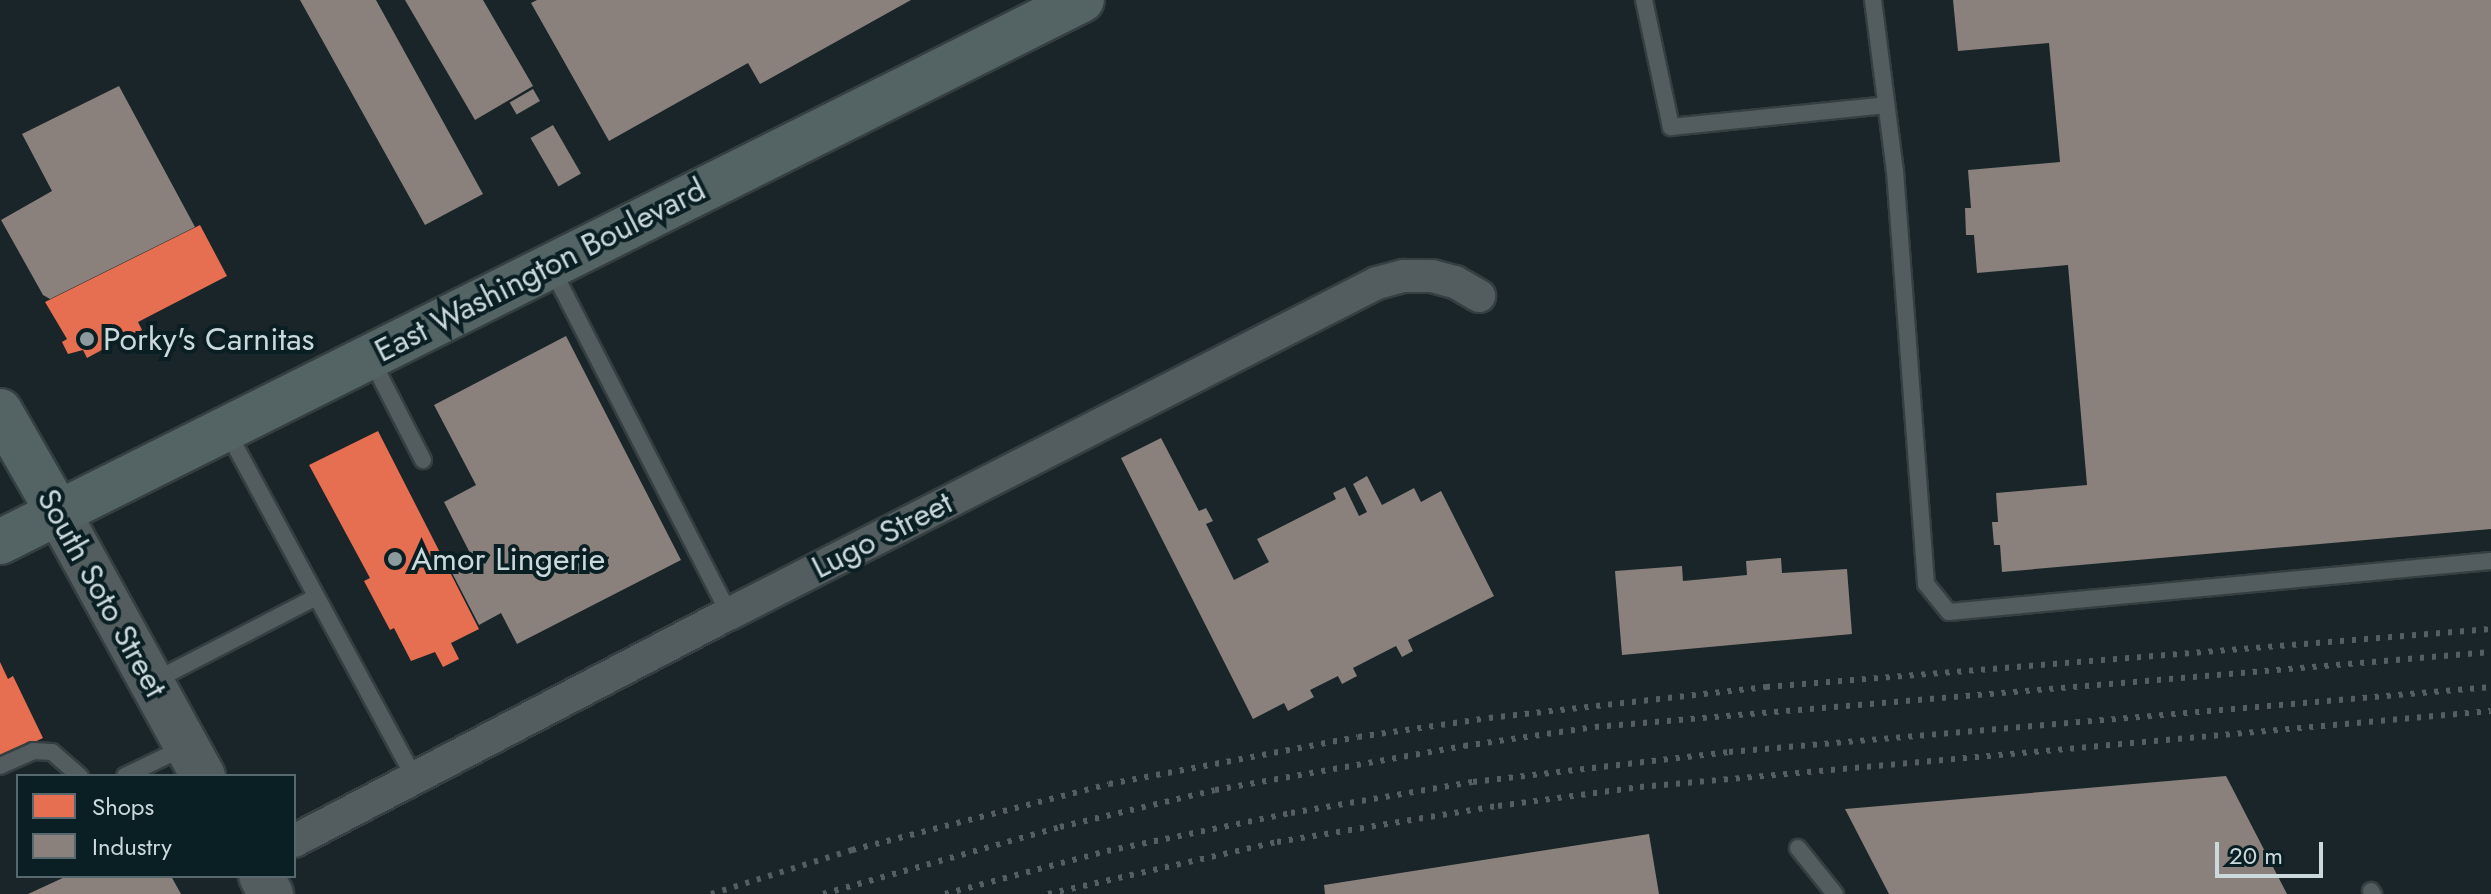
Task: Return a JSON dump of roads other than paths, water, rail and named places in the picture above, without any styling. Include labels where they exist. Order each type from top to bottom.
[{"type":"main road","name":"East Washington Boulevard","points":[[0,542],[227,431],[549,264],[1082,0]]},
{"type":"main road","name":"South Soto Street","points":[[0,411],[194,761]]},
{"type":"street","name":"Lugo Street","points":[[296,840],[729,614],[1377,283],[1404,276],[1432,276],[1455,282],[1479,296]]},
{"type":"lane","points":[[1644,0],[1671,127],[1886,105]]},
{"type":"lane","points":[[1873,0],[1895,171],[1926,584],[1949,612],[2491,561]]},
{"type":"lane","points":[[549,264],[729,614]]},
{"type":"lane","points":[[369,356],[423,460]]},
{"type":"lane","points":[[227,431],[415,778]]},
{"type":"lane","points":[[151,683],[316,597]]},
{"type":"lane","points":[[0,766],[33,751],[52,752],[78,774]]},
{"type":"lane","points":[[134,774],[194,761]]},
{"type":"lane","points":[[1798,848],[1835,894]]},
{"type":"railway","points":[[711,894],[852,850],[1109,784],[1358,737],[1489,718],[1766,687],[2491,629]]},
{"type":"railway","points":[[823,894],[1060,827],[1215,790],[1464,746],[1595,727],[2491,652]]},
{"type":"railway","points":[[945,894],[1107,851],[1291,813],[1473,782],[1729,752],[2491,687]]},
{"type":"railway","points":[[1048,894],[1277,842],[1498,806],[1640,787],[2491,711]]},
{"type":"place","name":"Porky's Carnitas","points":[[87,339]]},
{"type":"place","name":"Amor Lingerie","points":[[395,559]]}]
